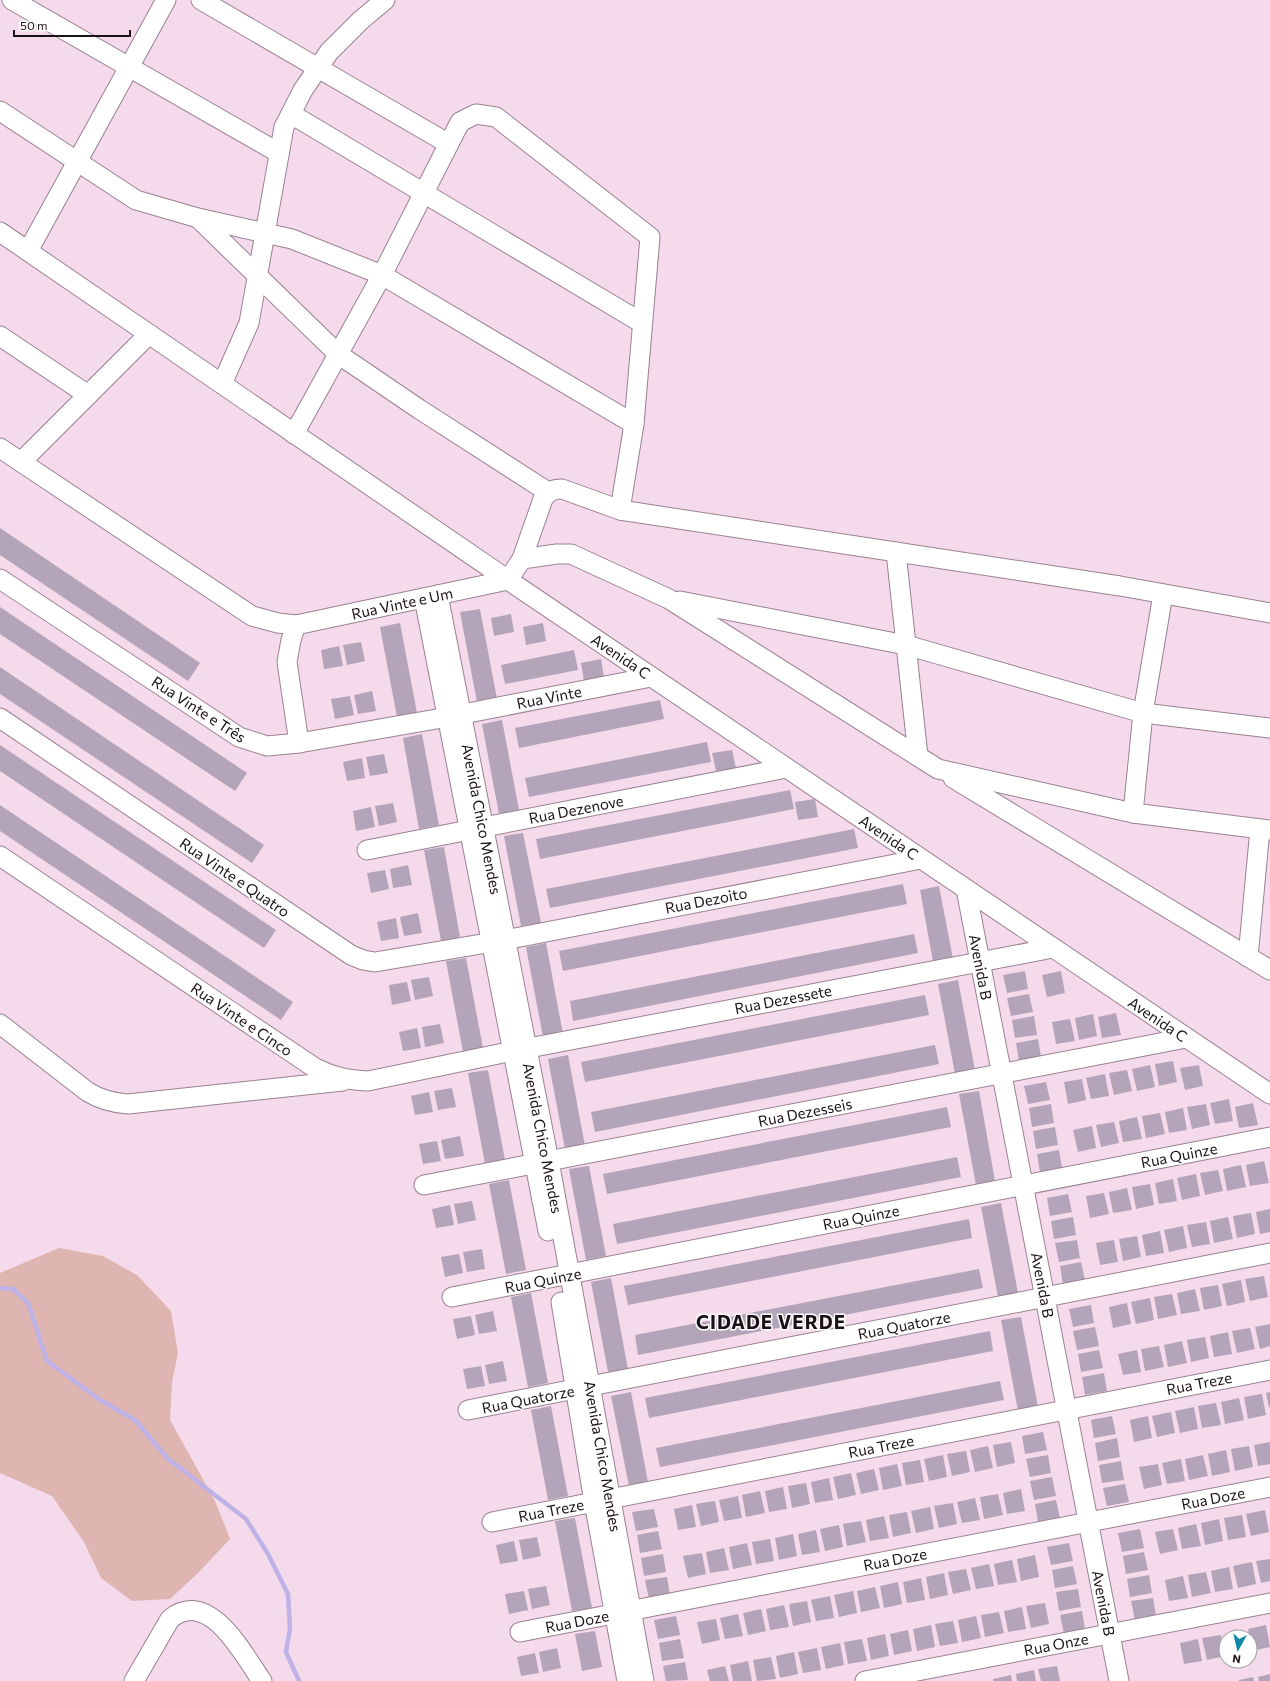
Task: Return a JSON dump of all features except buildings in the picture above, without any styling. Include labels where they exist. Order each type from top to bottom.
[{"type":"street","points":[[12,0],[279,153]]},
{"type":"street","points":[[28,251],[166,0]]},
{"type":"street","points":[[201,0],[449,144]]},
{"type":"street","points":[[222,384],[249,323],[284,126],[303,90],[334,46],[361,20],[385,0]]},
{"type":"street","points":[[0,111],[77,163],[136,200],[198,218],[292,239],[382,275],[634,424]]},
{"type":"street","points":[[291,114],[642,323]]},
{"type":"street","points":[[294,434],[382,275],[460,122],[476,114],[496,117],[650,237],[634,424],[620,510]]},
{"type":"street","points":[[198,218],[338,354],[419,409],[548,492]]},
{"type":"street","name":"Avenida C","points":[[0,232],[508,580],[1270,1094]]},
{"type":"street","points":[[21,462],[149,334]]},
{"type":"street","points":[[0,336],[88,395]]},
{"type":"street","name":"Rua Vinte e Um","points":[[0,448],[252,616],[278,623],[296,625],[508,580]]},
{"type":"street","points":[[508,580],[522,559],[543,499],[548,492],[554,489],[562,489],[620,510],[1164,594],[1270,613]]},
{"type":"street","points":[[896,552],[918,756]]},
{"type":"street","points":[[522,559],[557,554],[571,554],[669,599],[938,769],[1270,970]]},
{"type":"street","name":"Rua Vinte e Três","points":[[0,579],[239,737],[267,746],[300,743],[455,716]]},
{"type":"street","points":[[1133,813],[1143,713],[1164,594]]},
{"type":"street","name":"Avenida Chico Mendes","points":[[431,596],[542,1162],[584,1388],[622,1612],[627,1681]]},
{"type":"street","points":[[669,599],[906,645],[1143,713],[1270,728]]},
{"type":"street","points":[[296,625],[291,640],[287,662],[300,743]]},
{"type":"street","name":"Rua Vinte","points":[[455,716],[651,677]]},
{"type":"street","name":"Rua Vinte e Quatro","points":[[0,718],[351,956],[375,962],[498,941]]},
{"type":"street","name":"Rua Dezenove","points":[[367,850],[786,768]]},
{"type":"street","points":[[938,769],[1133,813],[1265,829],[1248,957]]},
{"type":"street","name":"Rua Vinte e Cinco","points":[[0,856],[315,1068],[330,1076],[350,1080],[368,1081],[520,1050]]},
{"type":"street","name":"Rua Dezoito","points":[[498,941],[921,858]]},
{"type":"street","name":"Avenida B","points":[[966,889],[1119,1681]]},
{"type":"street","name":"Rua Dezessete","points":[[520,1050],[1053,948]]},
{"type":"street","points":[[0,1024],[88,1092],[100,1099],[113,1103],[128,1104],[350,1080]]},
{"type":"street","name":"Rua Dezesseis","points":[[424,1185],[1186,1038]]},
{"type":"street","name":"Rua Quinze","points":[[452,1297],[1270,1137]]},
{"type":"street","name":"Rua Quatorze","points":[[468,1410],[1270,1253]]},
{"type":"street","name":"Rua Treze","points":[[492,1522],[1270,1370]]},
{"type":"street","name":"Rua Doze","points":[[520,1632],[1270,1487]]},
{"type":"street","name":"Rua Onze","points":[[865,1681],[1270,1603]]},
{"type":"street","points":[[135,1681],[170,1619],[179,1612],[187,1609],[205,1612],[217,1622],[232,1639],[262,1681]]},
{"type":"street","name":"Avenida Chico Mendes","points":[[622,1612],[644,1681]]},
{"type":"shaded area","points":[[59,1248],[103,1256],[137,1275],[171,1311],[178,1353],[172,1382],[170,1420],[215,1501],[230,1539],[198,1573],[170,1599],[132,1601],[101,1578],[84,1542],[52,1496],[0,1473],[0,1273]]},
{"type":"waterway","points":[[0,1288],[13,1289],[28,1303],[47,1361],[100,1400],[135,1420],[167,1458],[246,1519],[268,1554],[288,1594],[290,1628],[286,1652],[299,1681]]},
{"type":"district","name":"CIDADE VERDE","points":[[771,1321]]}]
